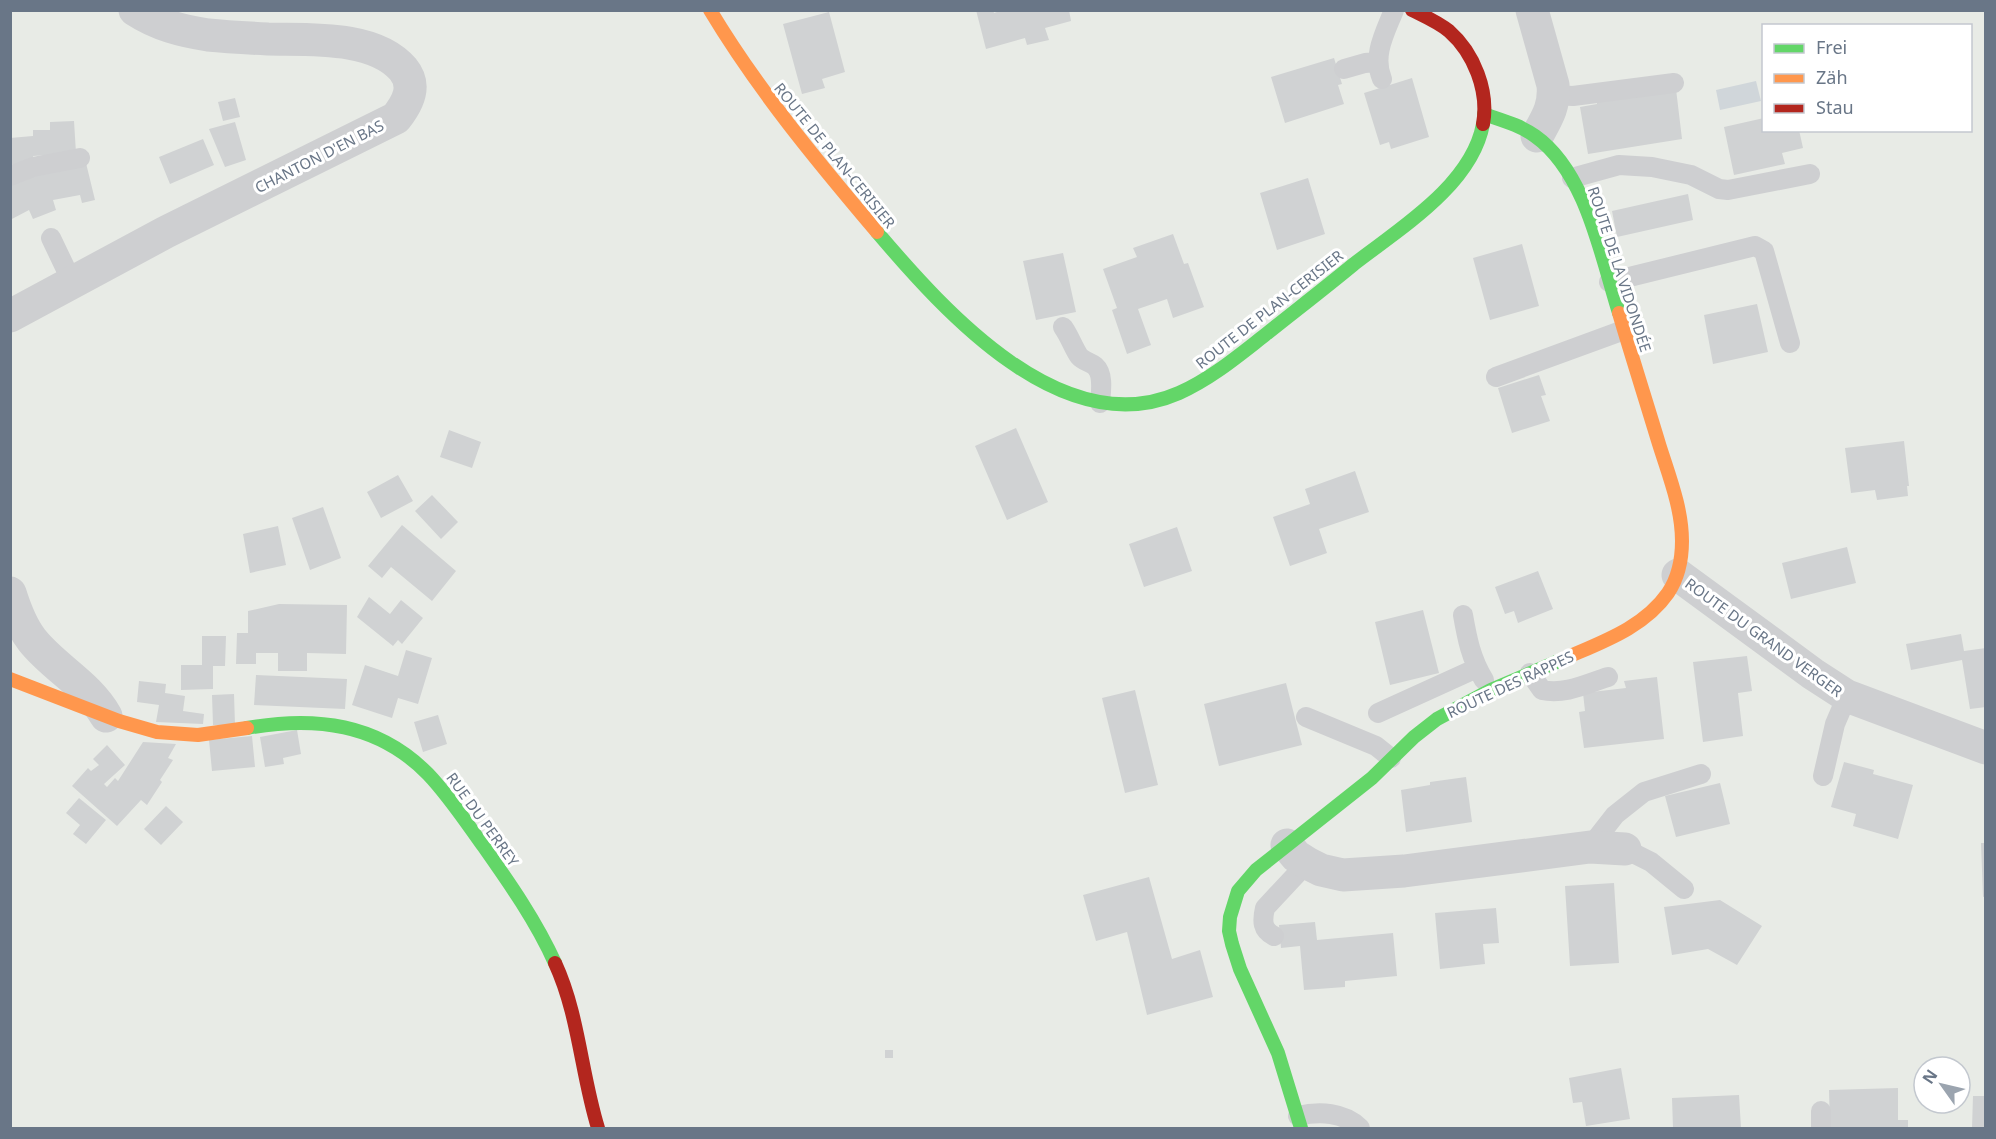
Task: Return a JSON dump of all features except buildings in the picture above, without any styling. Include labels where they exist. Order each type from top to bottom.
[{"type":"street","name":"CHANTON D'EN BAS","points":[[10,316],[166,232],[396,118],[409,97],[411,85],[407,74],[386,55],[369,48],[314,40],[266,39],[187,32],[166,26],[135,10]]},
{"type":"street","name":"ROUTE DE PLAN-CERISIER","points":[[710,10],[766,99],[901,261],[949,312],[999,354],[1032,375],[1065,392],[1100,403],[1118,405],[1152,403],[1190,388],[1227,365],[1439,195],[1462,171],[1475,151],[1483,131],[1484,114]]},
{"type":"street","points":[[1412,10],[1447,30],[1470,56],[1483,90],[1484,114]]},
{"type":"street","points":[[1532,10],[1554,85],[1553,106],[1537,136]]},
{"type":"street","name":"ROUTE DE LA VIDONDÉE","points":[[1484,114],[1537,136],[1568,170],[1589,217],[1680,516],[1682,555],[1678,575]]},
{"type":"street","name":"ROUTE DES RAPPES","points":[[1299,1122],[1278,1053],[1240,969],[1229,931],[1231,910],[1238,891],[1256,870],[1297,854],[1391,758],[1437,719],[1491,690],[1620,634],[1639,623],[1653,612],[1678,575]]},
{"type":"street","name":"ROUTE DU GRAND VERGER","points":[[1678,575],[1847,696],[1986,748]]},
{"type":"street","points":[[10,593],[22,625],[31,639],[56,664],[82,685],[106,716]]},
{"type":"street","name":"RUE DU PERREY","points":[[10,679],[106,716],[166,733],[182,735],[284,723],[325,724],[370,735],[410,757],[444,791],[470,828],[526,911],[556,965],[574,1014],[582,1065],[598,1128]]},
{"type":"street","points":[[1297,854],[1321,870],[1343,875],[1404,871],[1590,847],[1625,849]]},
{"type":"lane","points":[[1344,69],[1365,63],[1380,70],[1382,38],[1394,10]]},
{"type":"lane","points":[[1554,95],[1573,96],[1674,83]]},
{"type":"lane","points":[[10,176],[33,167],[80,158]]},
{"type":"lane","points":[[1572,178],[1619,165],[1652,167],[1691,175],[1719,189],[1728,190],[1810,174]]},
{"type":"lane","points":[[51,238],[72,282]]},
{"type":"lane","points":[[1609,282],[1755,246],[1760,247],[1764,251],[1790,344]]},
{"type":"lane","points":[[1063,327],[1071,337],[1080,357],[1100,372],[1100,403]]},
{"type":"lane","points":[[1496,377],[1624,330]]},
{"type":"lane","points":[[1462,615],[1469,650],[1477,669],[1491,690]]},
{"type":"lane","points":[[1378,713],[1477,669]]},
{"type":"lane","points":[[1530,673],[1542,690],[1554,692],[1564,692],[1608,677]]},
{"type":"lane","points":[[1823,776],[1835,724],[1847,696]]},
{"type":"lane","points":[[1306,717],[1376,746],[1391,758]]},
{"type":"lane","points":[[1590,847],[1615,815],[1644,792],[1701,774]]},
{"type":"lane","points":[[1625,849],[1651,862],[1684,889]]},
{"type":"lane","points":[[1274,936],[1267,933],[1264,927],[1265,908],[1297,854]]},
{"type":"lane","points":[[1299,1122],[1316,1112],[1334,1114],[1360,1128]]},
{"type":"shaded area","points":[[10,11],[1985,11],[1985,1128],[11,1128]]},
{"type":"shaded area","points":[[1756,81],[1761,101],[1720,110],[1716,90]]},
{"type":"traffic: fast","points":[[1484,114],[1517,126],[1535,136],[1553,152],[1567,171],[1579,193],[1598,241],[1619,313]]},
{"type":"traffic: fast","points":[[877,232],[937,298],[972,332],[1010,362],[1050,386],[1092,401],[1136,404],[1179,393],[1214,374],[1412,220],[1431,204],[1465,167],[1476,146],[1483,124]]},
{"type":"traffic: fast","points":[[1301,1128],[1278,1053],[1240,969],[1232,944],[1229,931],[1230,917],[1238,891],[1256,870],[1372,778],[1414,737],[1437,719],[1491,690],[1561,660]]},
{"type":"traffic: fast","points":[[247,728],[297,723],[344,727],[367,734],[409,757],[443,791],[484,847],[531,918],[555,963]]},
{"type":"traffic: slow","points":[[710,10],[768,97],[810,152],[877,232]]},
{"type":"traffic: slow","points":[[1561,660],[1619,634],[1646,616],[1668,593],[1677,575],[1680,561],[1682,548],[1677,504],[1619,313]]},
{"type":"traffic: slow","points":[[10,679],[119,721],[157,732],[198,735],[247,728]]},
{"type":"traffic: jam","points":[[1412,10],[1445,28],[1466,50],[1478,73],[1484,99],[1483,124]]},
{"type":"traffic: jam","points":[[555,963],[575,1024],[598,1128]]}]
